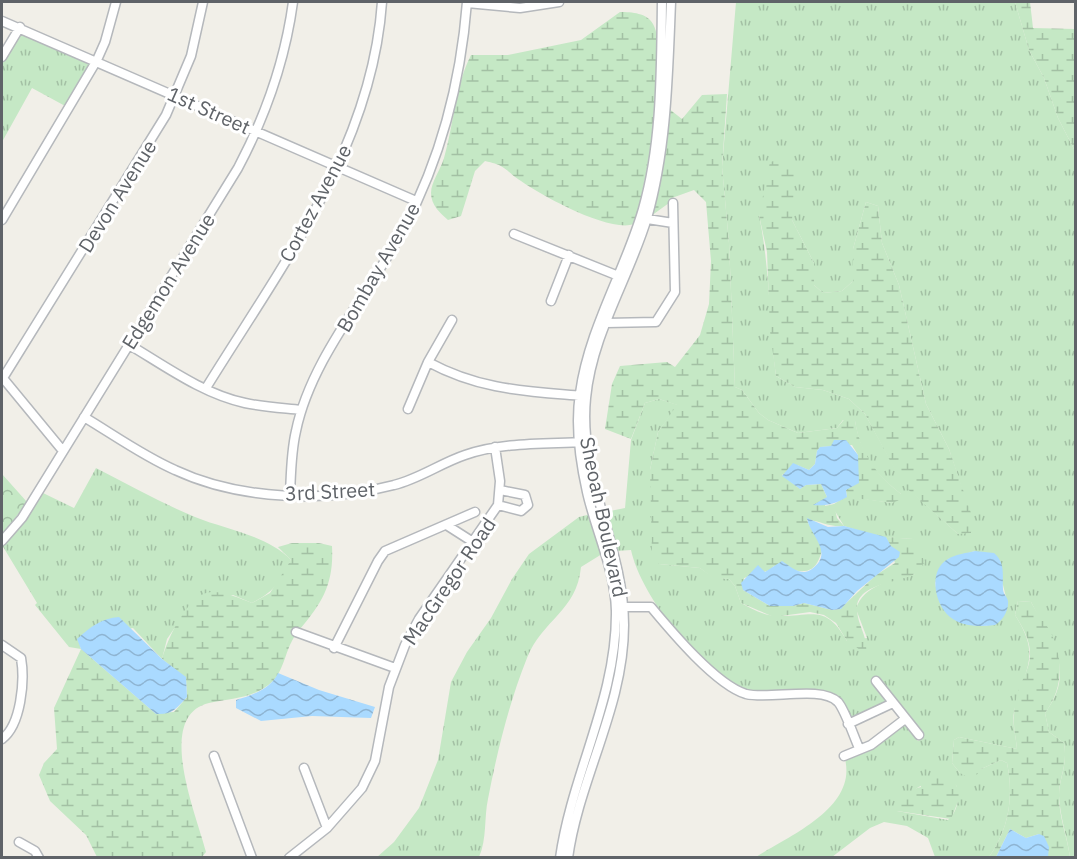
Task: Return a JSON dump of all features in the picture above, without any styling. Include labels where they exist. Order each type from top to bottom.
[{"type":"street","points":[[2,219],[97,60],[105,42],[116,2]]},
{"type":"street","name":"Devon Avenue","points":[[2,378],[157,132],[176,95],[191,56],[203,2]]},
{"type":"street","name":"Edgemon Avenue","points":[[2,540],[22,518],[238,168],[257,131],[283,60],[292,2]]},
{"type":"street","name":"Cortez Avenue","points":[[206,388],[308,223],[338,166],[364,97],[382,2]]},
{"type":"street","points":[[467,2],[520,8],[559,2]]},
{"type":"street","name":"Bombay Avenue","points":[[290,495],[292,450],[302,410],[318,370],[390,252],[416,201],[448,116],[463,46],[467,2]]},
{"type":"street","name":"Sheoah Boulevard","points":[[643,219],[651,170],[661,76],[662,2]]},
{"type":"street","name":"Sheoah Boulevard","points":[[568,858],[573,826],[615,700],[624,645],[611,572],[588,493],[582,442],[583,396],[589,351],[621,277],[658,172],[671,2]]},
{"type":"street","name":"1st Street","points":[[2,21],[97,60],[416,201]]},
{"type":"street","points":[[2,57],[20,27]]},
{"type":"street","points":[[606,323],[650,324],[659,320],[675,292],[672,203]]},
{"type":"street","points":[[643,219],[673,223]]},
{"type":"street","points":[[514,234],[621,277]]},
{"type":"street","points":[[551,301],[569,255]]},
{"type":"street","name":"Sheoah Boulevard","points":[[583,396],[621,277]]},
{"type":"street","points":[[408,409],[428,362],[452,320]]},
{"type":"street","points":[[128,344],[206,388],[245,403],[302,410]]},
{"type":"street","points":[[428,362],[455,376],[482,385],[583,396]]},
{"type":"street","points":[[2,378],[63,451]]},
{"type":"street","name":"3rd Street","points":[[84,417],[155,461],[205,482],[233,489],[290,495],[372,491],[419,476],[467,454],[495,447],[582,442]]},
{"type":"street","name":"MacGregor Road","points":[[290,858],[327,828],[362,788],[375,761],[395,668],[419,620],[498,506],[500,490],[495,447]]},
{"type":"street","points":[[498,506],[521,511],[528,505],[525,495],[500,490]]},
{"type":"street","points":[[334,648],[385,551],[448,526],[475,512]]},
{"type":"street","points":[[448,526],[473,542]]},
{"type":"street","points":[[619,607],[651,607],[695,656],[729,684],[746,694],[775,697],[811,694],[828,697],[838,702],[859,748]]},
{"type":"street","name":"Sheoah Boulevard","points":[[560,858],[566,824],[610,677],[619,607]]},
{"type":"street","points":[[296,632],[334,648],[395,668]]},
{"type":"street","points":[[2,645],[21,658],[23,669],[15,722],[9,734],[2,739]]},
{"type":"street","points":[[876,681],[919,735]]},
{"type":"street","points":[[848,724],[893,703]]},
{"type":"street","points":[[844,756],[871,745],[891,732],[905,719]]},
{"type":"street","points":[[214,756],[252,858]]},
{"type":"street","points":[[304,768],[327,828]]},
{"type":"street","points":[[19,842],[35,851],[39,858]]},
{"type":"green space","points":[[736,2],[1015,2],[1029,50],[1044,78],[1058,118],[1075,151],[1075,857],[1070,857],[1059,796],[1065,758],[1064,743],[1049,732],[1045,713],[1059,683],[1060,669],[1053,643],[1031,602],[1018,601],[1015,615],[1028,643],[1029,653],[1014,712],[1017,749],[959,737],[954,740],[952,763],[960,773],[981,769],[1001,760],[1007,763],[1010,788],[1008,812],[1001,835],[989,857],[935,857],[928,838],[907,826],[884,822],[870,828],[832,857],[756,857],[802,829],[831,806],[841,792],[846,776],[845,759],[873,748],[905,724],[918,741],[923,735],[877,676],[871,680],[886,702],[850,719],[841,700],[764,693],[745,689],[728,680],[692,650],[660,610],[637,569],[631,550],[617,551],[605,512],[625,508],[631,440],[645,403],[659,399],[678,405],[658,432],[650,470],[659,564],[700,568],[713,577],[729,579],[735,586],[741,603],[767,615],[809,614],[825,617],[832,621],[847,641],[867,638],[856,609],[865,594],[880,584],[915,574],[913,539],[879,537],[844,526],[833,508],[834,504],[845,497],[892,503],[901,494],[870,463],[861,445],[855,421],[843,420],[837,428],[798,433],[768,420],[759,413],[742,390],[735,387],[729,243],[722,167]],"holes":[[[792,197],[792,220],[814,263],[814,285],[823,293],[842,291],[853,281],[853,249],[866,202],[878,206],[882,243],[899,285],[926,404],[949,449],[971,516],[958,534],[904,485],[865,414],[849,399],[823,390],[795,387],[776,376],[759,215]],[[975,551],[1003,585],[1006,597],[987,626],[959,621],[941,603],[935,583],[948,559]],[[931,780],[956,785],[957,804],[948,820],[897,811],[917,788]]]},
{"type":"green space","points":[[1015,2],[1030,2],[1033,28],[1075,29],[1075,151],[1058,118],[1044,78],[1029,50]]},
{"type":"green space","points":[[620,12],[647,17],[653,24],[658,40],[658,91],[650,153],[634,224],[609,223],[576,212],[531,188],[502,167],[485,161],[475,171],[461,216],[448,220],[434,205],[431,189],[444,158],[461,79],[471,55],[508,55],[581,40]]},
{"type":"green space","points":[[21,32],[92,63],[67,107],[32,88],[2,142],[2,64]]},
{"type":"green space","points":[[727,94],[722,167],[729,243],[735,387],[742,390],[759,413],[768,420],[798,433],[837,428],[847,416],[855,421],[861,443],[870,462],[901,494],[902,499],[892,503],[847,497],[846,490],[858,476],[858,455],[852,445],[820,447],[815,464],[809,470],[797,465],[782,475],[800,489],[806,485],[821,484],[827,497],[825,506],[834,504],[837,518],[844,526],[807,520],[822,547],[815,565],[806,571],[774,566],[770,570],[744,578],[743,590],[770,606],[793,606],[804,603],[832,610],[840,609],[876,575],[895,563],[886,537],[913,539],[925,562],[919,570],[910,576],[871,589],[858,601],[857,610],[866,642],[866,654],[847,641],[836,623],[824,615],[810,612],[774,617],[741,603],[735,586],[729,579],[713,578],[700,568],[659,564],[652,555],[650,470],[658,432],[677,405],[659,399],[645,403],[631,439],[605,429],[612,384],[620,366],[667,362],[675,367],[700,335],[709,304],[711,261],[706,202],[694,190],[669,199],[669,203],[651,216],[668,108],[682,119],[702,95]]},
{"type":"green space","points":[[782,159],[795,173],[792,220],[814,263],[814,285],[823,293],[842,291],[853,281],[853,249],[866,202],[878,206],[882,243],[899,285],[926,404],[949,449],[972,516],[971,533],[958,534],[903,485],[865,414],[849,399],[823,390],[795,387],[776,376],[770,331],[767,252],[759,215],[770,162]]},
{"type":"green space","points":[[96,468],[182,512],[246,534],[270,545],[291,560],[284,574],[276,585],[252,603],[233,595],[187,610],[167,639],[162,659],[133,628],[78,639],[81,649],[69,647],[35,605],[37,603],[2,545],[43,493],[74,508]]},
{"type":"green space","points":[[2,474],[27,502],[2,536]]},
{"type":"green space","points":[[591,514],[602,554],[581,567],[573,594],[533,645],[527,658],[509,710],[500,746],[488,799],[482,850],[479,857],[376,858],[394,842],[419,808],[438,760],[451,682],[467,652],[491,618],[512,579],[529,554],[579,517]]},
{"type":"green space","points":[[292,543],[319,543],[332,546],[331,571],[321,601],[300,629],[294,627],[291,634],[295,636],[277,676],[266,687],[250,695],[209,703],[193,712],[184,727],[182,746],[188,792],[206,852],[202,857],[97,857],[86,835],[50,801],[39,775],[44,763],[57,749],[54,708],[81,649],[155,713],[174,712],[187,697],[186,678],[162,659],[180,618],[187,608],[203,594],[217,592],[252,603],[270,593],[291,560],[278,547]]},
{"type":"green space","points":[[1018,601],[1031,602],[1051,633],[1058,654],[1060,674],[1058,684],[1045,713],[1049,732],[1064,743],[1065,758],[1059,789],[1059,804],[1070,857],[1048,857],[1039,834],[1026,838],[1010,829],[996,857],[989,857],[1001,835],[1008,812],[1010,788],[1007,763],[1001,760],[981,769],[973,780],[960,773],[952,763],[954,740],[959,737],[1017,749],[1014,724],[1016,701],[1030,658],[1025,632],[1015,615]]},
{"type":"green space","points":[[938,773],[953,780],[961,794],[951,819],[897,811],[895,804],[921,787],[920,781],[924,777],[931,780]]},
{"type":"water","points":[[834,440],[846,440],[858,455],[859,483],[846,490],[847,497],[839,501],[827,505],[813,505],[827,497],[821,484],[806,485],[800,489],[782,476],[793,463],[809,470],[815,464],[820,447],[831,446]]},
{"type":"water","points":[[807,518],[828,527],[844,526],[886,537],[891,546],[900,552],[899,557],[857,591],[841,609],[832,610],[804,603],[793,606],[770,606],[743,590],[741,583],[758,565],[765,572],[782,561],[804,572],[812,569],[818,563],[821,550]]},
{"type":"water","points":[[975,551],[994,553],[1002,565],[1003,591],[1008,605],[1004,615],[995,625],[971,626],[960,623],[950,617],[937,596],[936,579],[942,564],[954,556]]},
{"type":"water","points":[[119,617],[162,659],[186,677],[187,697],[173,710],[156,714],[81,649],[77,639],[102,621]]},
{"type":"water","points":[[278,673],[319,690],[375,707],[371,718],[312,716],[261,721],[236,708],[236,700],[266,687]]},
{"type":"water","points":[[1010,829],[1026,838],[1039,834],[1044,836],[1049,847],[1048,857],[996,857]]}]
